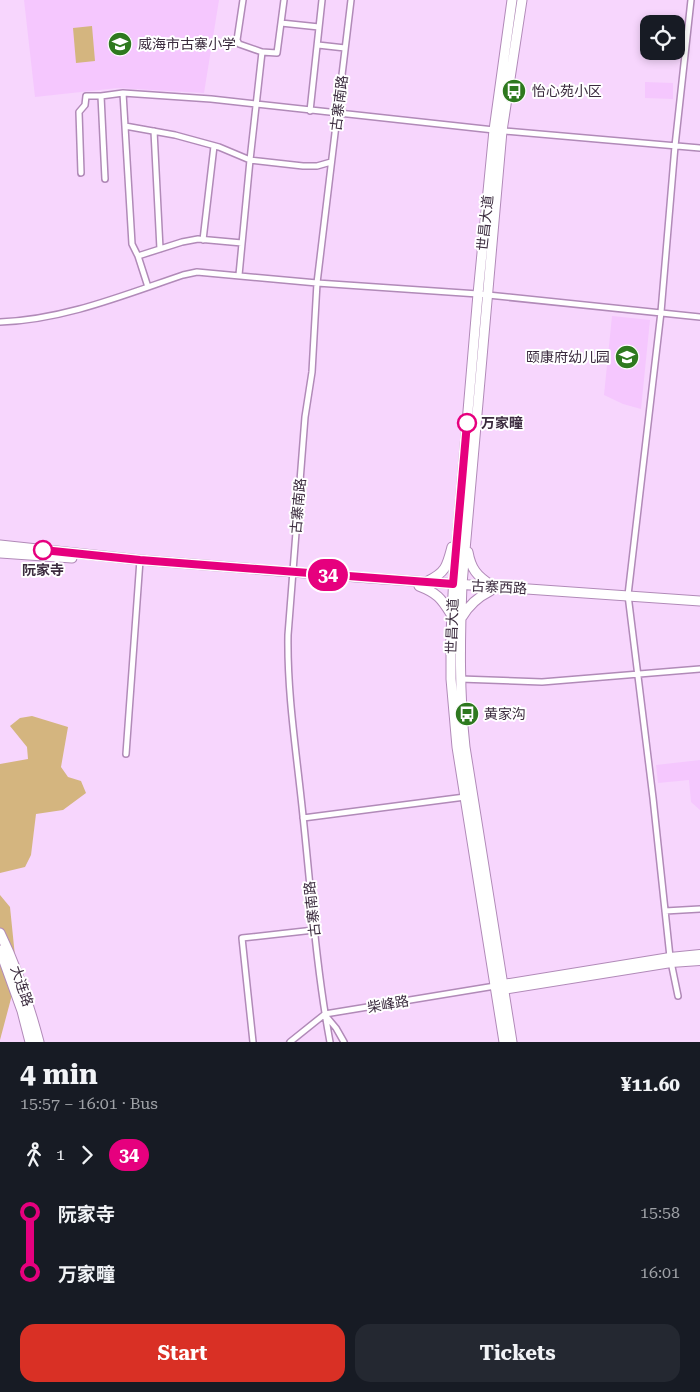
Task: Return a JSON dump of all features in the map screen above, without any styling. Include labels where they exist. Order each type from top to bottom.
[{"type":"main road","name":"世昌大道","points":[[504,1042],[500,987],[465,747],[460,679],[460,619],[457,586],[458,530],[478,294],[512,0]]},
{"type":"main road","name":"世昌大道","points":[[512,1042],[465,797],[450,679],[451,615],[466,542],[488,295],[498,131],[522,0]]},
{"type":"main road","points":[[451,615],[439,596],[422,584],[436,577],[446,567],[458,530]]},
{"type":"main road","points":[[460,619],[480,595],[492,588],[475,573],[470,564],[466,542]]},
{"type":"main road","name":"古寨西路","points":[[0,546],[140,561]]},
{"type":"main road","name":"古寨西路","points":[[0,553],[140,561],[422,584],[700,601]]},
{"type":"main road","name":"古寨西路","points":[[628,598],[700,606]]},
{"type":"main road","name":"大连路","points":[[0,932],[13,960],[30,1007],[39,1042]]},
{"type":"main road","name":"大连路","points":[[0,950],[22,1010],[30,1042]]},
{"type":"street","points":[[243,0],[237,40],[239,44],[262,52],[277,53],[284,0]]},
{"type":"street","points":[[310,110],[322,0]]},
{"type":"street","name":"古寨南路","points":[[330,1042],[314,930],[288,664],[293,573],[305,417],[312,372],[317,283],[351,0]]},
{"type":"street","points":[[678,996],[670,960],[628,598],[661,312],[675,146],[691,0]]},
{"type":"street","points":[[281,24],[319,27]]},
{"type":"street","points":[[318,46],[345,48]]},
{"type":"street","points":[[239,275],[262,52]]},
{"type":"street","points":[[81,173],[79,112],[85,105],[86,96],[123,93],[211,99],[498,131],[700,148]]},
{"type":"street","points":[[123,93],[132,244],[148,287]]},
{"type":"street","points":[[101,96],[105,179]]},
{"type":"street","points":[[125,126],[175,135],[214,146],[250,160],[303,166],[317,166],[331,162]]},
{"type":"street","points":[[154,131],[160,249]]},
{"type":"street","points":[[204,240],[214,146]]},
{"type":"street","points":[[138,256],[182,242],[204,240],[242,243]]},
{"type":"street","points":[[0,322],[50,316],[148,287],[183,274],[197,272],[317,283],[478,294],[700,317]]},
{"type":"street","points":[[126,754],[140,561]]},
{"type":"street","points":[[460,679],[542,682],[700,669]]},
{"type":"street","points":[[303,818],[465,797]]},
{"type":"street","points":[[665,911],[700,909]]},
{"type":"street","points":[[253,1042],[242,938],[314,930]]},
{"type":"street","name":"柴峰路","points":[[325,1014],[700,954]]},
{"type":"street","name":"柴峰路","points":[[670,960],[700,961]]},
{"type":"street","points":[[290,1042],[325,1014],[344,1042]]},
{"type":"shaded area","name":"威海市古寨小学","points":[[24,0],[219,0],[204,93],[118,88],[35,97]]},
{"type":"shaded area","points":[[92,26],[95,61],[76,63],[73,28]]},
{"type":"shaded area","points":[[645,82],[673,83],[673,99],[645,98]]},
{"type":"shaded area","name":"颐康府幼儿园","points":[[612,316],[650,320],[641,409],[623,404],[604,395]]},
{"type":"shaded area","points":[[32,716],[68,727],[61,767],[68,777],[81,781],[86,793],[63,810],[36,814],[31,855],[25,867],[0,873],[0,764],[28,759],[27,747],[10,726],[20,718]]},
{"type":"shaded area","points":[[700,760],[700,810],[691,802],[689,780],[658,783],[656,765]]},
{"type":"shaded area","points":[[0,895],[10,907],[17,976],[0,1040]]},
{"type":"bus line","name":"34","points":[[43,550],[140,560],[453,584],[467,423]]},
{"type":"place","name":"威海市古寨小学","points":[[120,44]]},
{"type":"place","name":"怡心苑小区","points":[[514,91]]},
{"type":"place","name":"颐康府幼儿园","points":[[627,357]]},
{"type":"place","name":"万家疃","points":[[467,423]]},
{"type":"place","name":"阮家寺","points":[[43,550]]},
{"type":"place","name":"黄家沟","points":[[467,714]]}]
